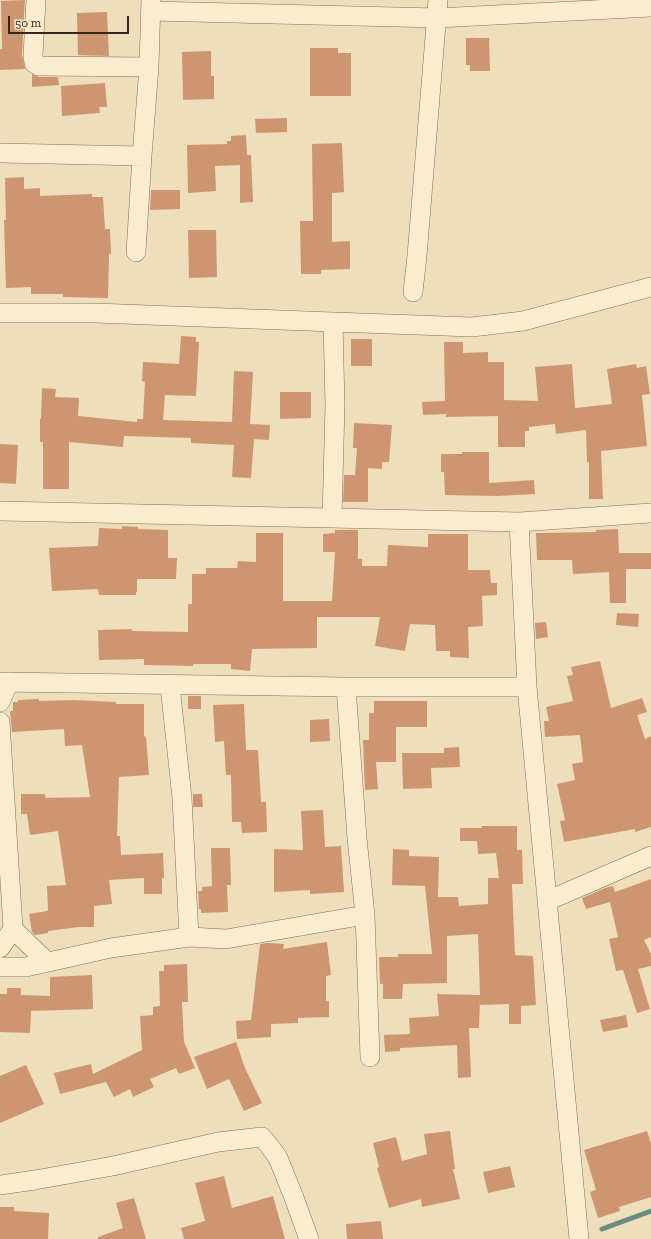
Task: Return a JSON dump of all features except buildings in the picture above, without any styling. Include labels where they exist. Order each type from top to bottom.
[{"type":"street","points":[[36,0],[33,55],[34,63],[39,66],[150,67]]},
{"type":"street","points":[[136,252],[142,156],[150,67],[151,5],[438,9],[651,7]]},
{"type":"street","points":[[413,292],[438,9]]},
{"type":"street","points":[[0,153],[142,156]]},
{"type":"street","points":[[0,313],[95,313],[472,326],[523,321],[651,288]]},
{"type":"street","points":[[332,518],[335,406],[333,322]]},
{"type":"street","points":[[0,511],[519,522],[651,513]]},
{"type":"street","points":[[519,522],[527,687],[579,1239]]},
{"type":"street","points":[[0,702],[5,682],[170,686],[527,687]]},
{"type":"street","points":[[170,686],[182,798],[189,937]]},
{"type":"street","points":[[346,687],[357,838],[365,915],[370,1057]]},
{"type":"street","points":[[0,722],[13,929],[0,948]]},
{"type":"street","points":[[547,901],[651,856]]},
{"type":"street","points":[[0,968],[26,967],[111,948],[189,937],[226,939],[365,915]]},
{"type":"street","points":[[13,929],[47,962]]},
{"type":"street","points":[[0,1185],[113,1166],[218,1142],[262,1137],[278,1158],[309,1239]]},
{"type":"waterway","points":[[602,1229],[651,1211]]}]
